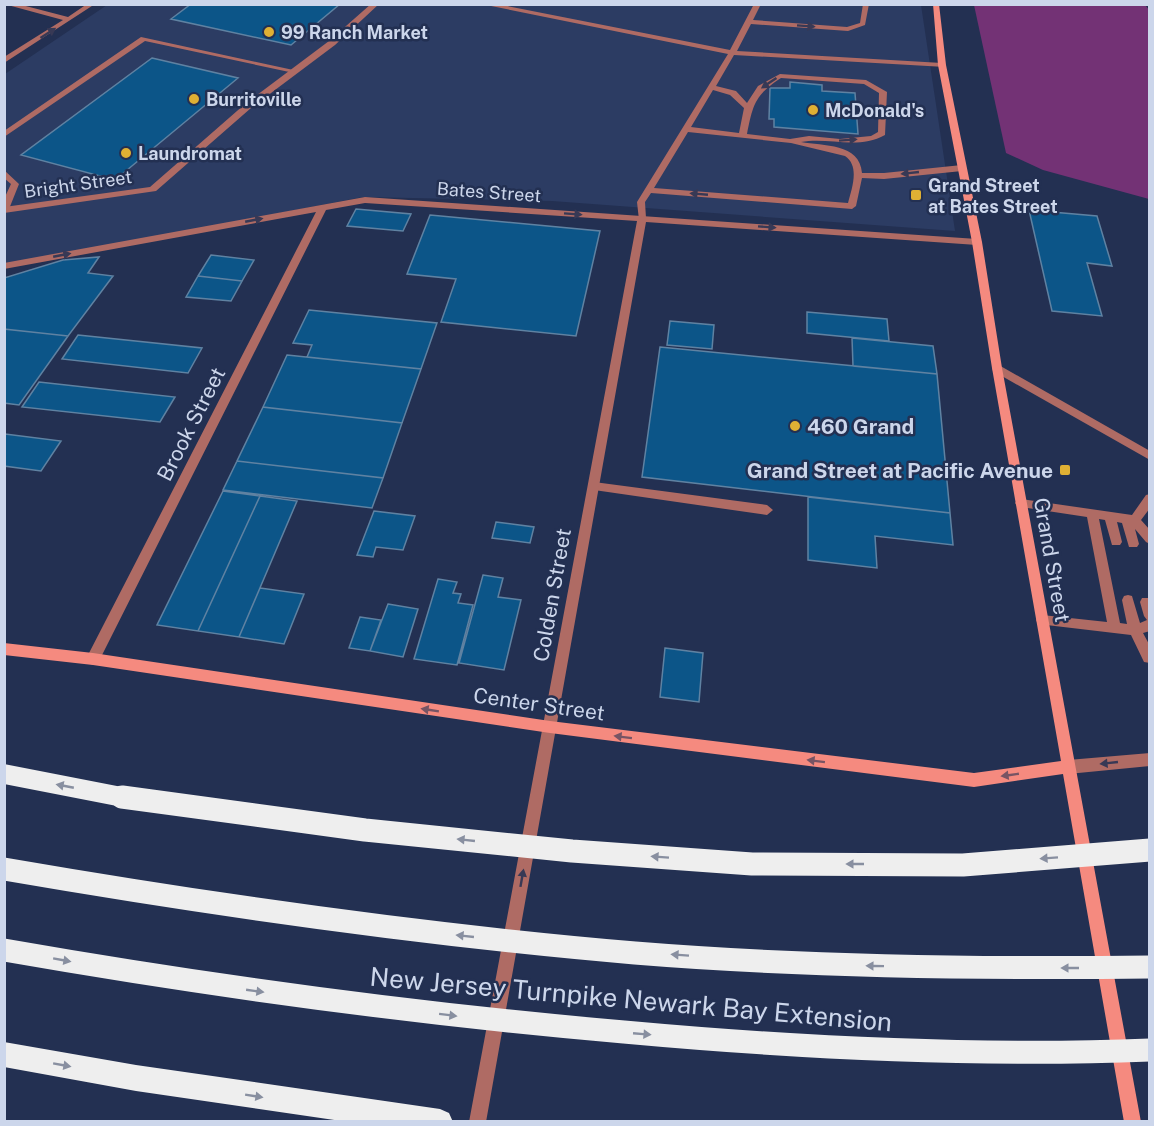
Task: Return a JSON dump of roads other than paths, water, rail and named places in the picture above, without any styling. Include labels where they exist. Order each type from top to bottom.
[{"type":"highway","points":[[4,774],[122,797],[365,830],[572,851],[752,864],[963,865],[1149,850]]},
{"type":"highway","points":[[4,868],[308,918],[628,951],[849,965],[1149,967]]},
{"type":"highway","name":"New Jersey Turnpike Newark Bay Extension","points":[[4,950],[109,969],[255,991],[548,1026],[770,1045],[947,1053],[1094,1053],[1149,1050]]},
{"type":"highway","points":[[4,1054],[136,1078],[440,1122]]},
{"type":"main road","name":"Grand Street","points":[[936,4],[942,65],[977,242],[997,368],[1133,1122]]},
{"type":"main road","name":"Center Street","points":[[4,649],[93,659],[550,727],[974,780],[1068,767]]},
{"type":"street","points":[[7,4],[69,19]]},
{"type":"street","points":[[4,62],[92,4]]},
{"type":"street","name":"Bright Street","points":[[5,209],[153,189],[248,106],[376,4]]},
{"type":"street","points":[[484,4],[732,53],[942,65]]},
{"type":"street","name":"Colden Street","points":[[477,1122],[642,218],[641,202],[712,87],[758,4]]},
{"type":"street","points":[[748,22],[848,29],[863,24],[866,4]]},
{"type":"street","points":[[4,135],[144,39],[294,71]]},
{"type":"street","points":[[743,135],[748,108],[761,88],[780,76],[866,82],[883,93],[882,133],[873,138],[840,141],[809,138],[790,141]]},
{"type":"street","points":[[712,87],[733,93],[748,108]]},
{"type":"street","points":[[649,190],[852,206],[858,165],[855,158],[846,152],[803,146],[790,141],[686,129]]},
{"type":"street","points":[[857,175],[884,176],[962,168]]},
{"type":"street","points":[[4,172],[15,184],[5,209]]},
{"type":"street","name":"Bates Street","points":[[4,266],[365,201],[977,242]]},
{"type":"street","name":"Brook Street","points":[[93,659],[323,207]]},
{"type":"street","points":[[997,368],[1149,456]]},
{"type":"street","points":[[594,486],[767,510]]},
{"type":"street","points":[[1021,503],[1110,516],[1144,518],[1133,544]]},
{"type":"street","points":[[1092,513],[1115,628]]},
{"type":"street","points":[[1110,516],[1116,542]]},
{"type":"street","points":[[1128,600],[1135,630],[1149,658]]},
{"type":"street","points":[[1146,602],[1149,616]]},
{"type":"street","points":[[1042,620],[1135,630],[1149,626]]},
{"type":"street","points":[[1068,767],[1149,759]]},
{"type":"place","name":"99 Ranch Market","points":[[269,32]]},
{"type":"place","name":"Burritoville","points":[[194,99]]},
{"type":"place","name":"McDonald's","points":[[813,110]]},
{"type":"place","name":"Laundromat","points":[[126,153]]},
{"type":"place","name":"Grand Street at Bates Street","points":[[916,195]]},
{"type":"place","name":"460 Grand","points":[[795,426]]},
{"type":"place","name":"Grand Street at Pacific Avenue","points":[[1065,470]]}]
